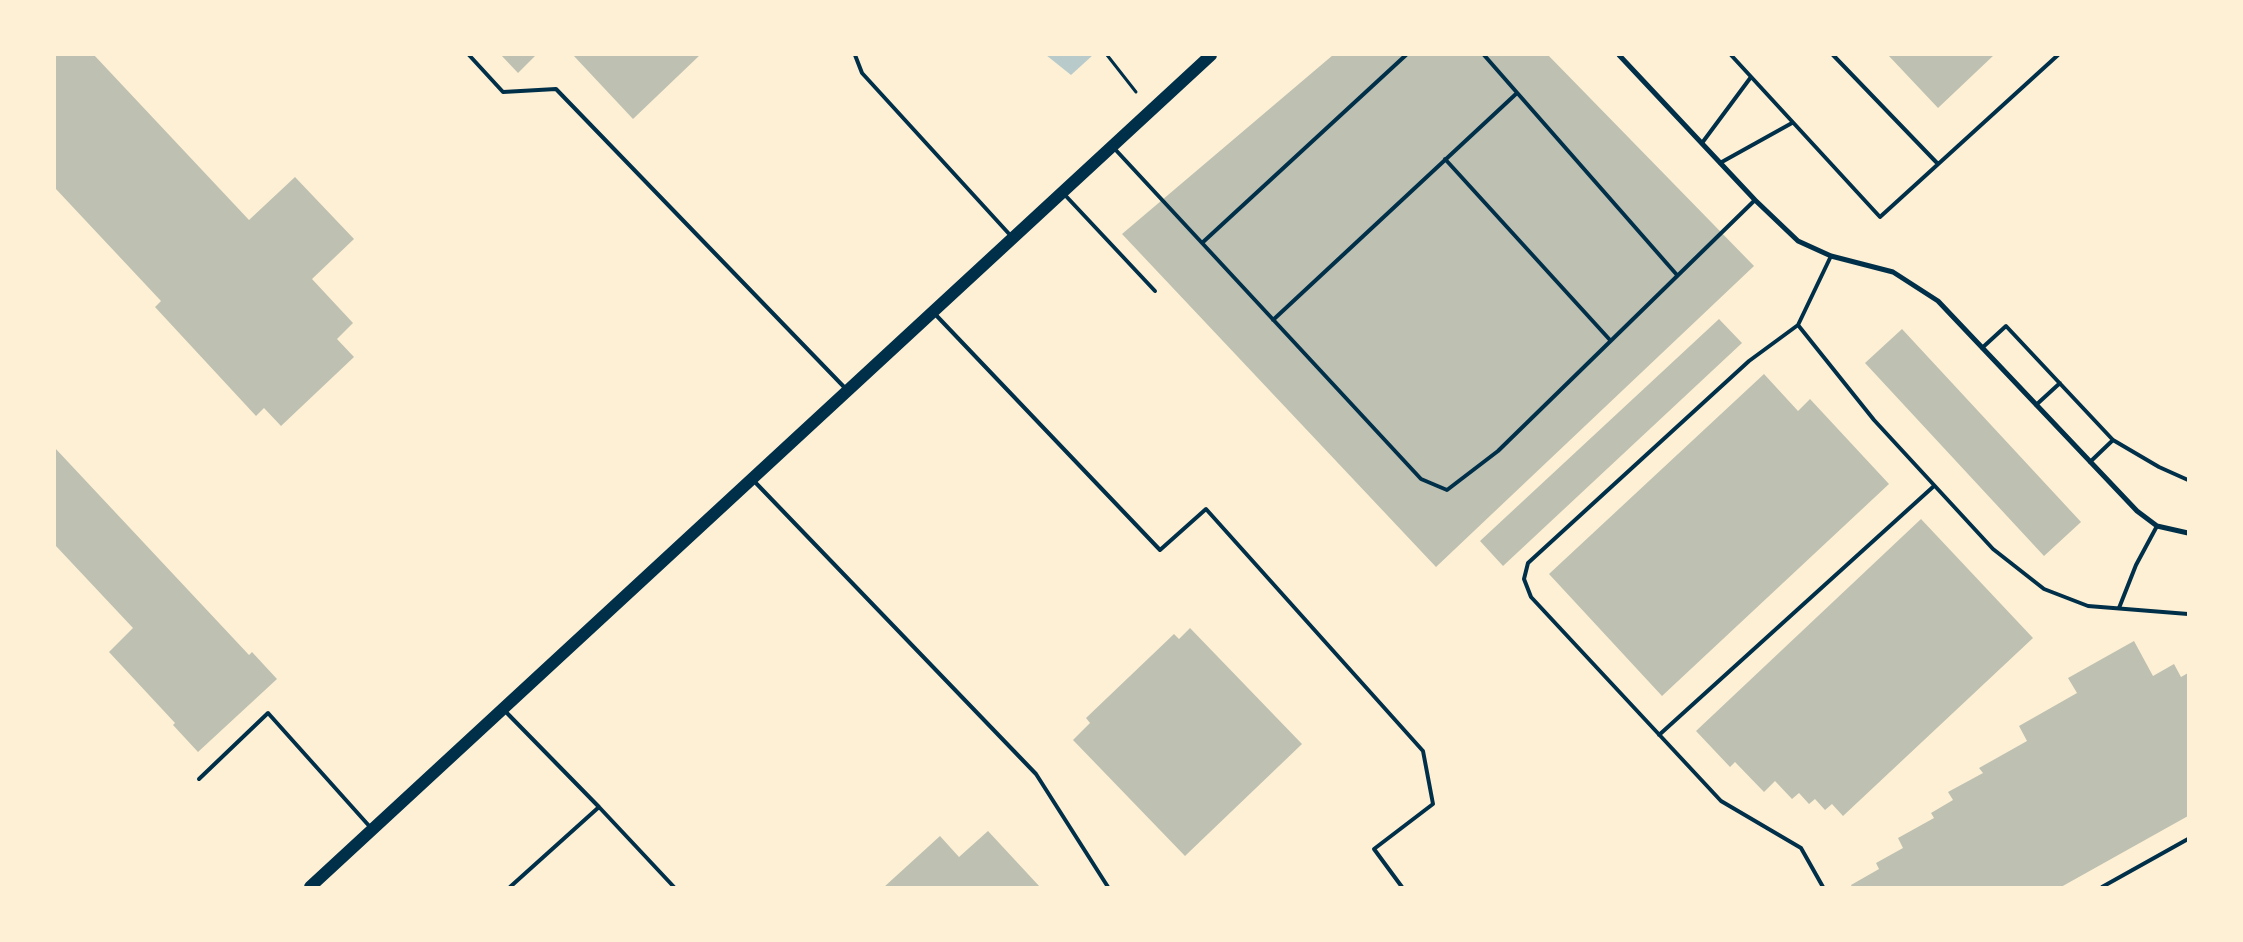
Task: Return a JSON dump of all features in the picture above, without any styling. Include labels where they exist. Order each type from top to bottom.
[{"type":"main road","points":[[310,887],[373,831],[502,709],[1211,55]]},
{"type":"street","points":[[1619,55],[1755,200],[1798,241],[1831,256],[1893,272],[1938,301],[2137,511],[2157,526],[2188,533]]},
{"type":"lane","points":[[469,55],[502,92],[556,89],[847,390]]},
{"type":"lane","points":[[855,55],[862,73],[1013,238]]},
{"type":"lane","points":[[1202,242],[1406,55]]},
{"type":"lane","points":[[1484,55],[1677,275]]},
{"type":"lane","points":[[1731,55],[1880,217],[2058,55]]},
{"type":"lane","points":[[1833,55],[1938,164]]},
{"type":"lane","points":[[1702,143],[1751,77]]},
{"type":"lane","points":[[1273,320],[1517,93]]},
{"type":"lane","points":[[1720,163],[1792,123]]},
{"type":"lane","points":[[1112,146],[1421,479],[1447,490],[1498,451],[1755,200]]},
{"type":"lane","points":[[1444,159],[1610,340]]},
{"type":"lane","points":[[1062,192],[1155,291]]},
{"type":"lane","points":[[1823,887],[1801,848],[1721,801],[1531,597],[1524,579],[1528,563],[1749,361],[1798,325],[1831,256]]},
{"type":"lane","points":[[933,311],[1160,550],[1206,509],[1423,751],[1433,804],[1374,849],[1402,887]]},
{"type":"lane","points":[[1798,325],[1874,420],[1934,486],[1993,549],[2044,589],[2088,606],[2188,614]]},
{"type":"lane","points":[[1982,348],[2006,326],[2113,440],[2159,467],[2188,480]]},
{"type":"lane","points":[[2036,405],[2060,383]]},
{"type":"lane","points":[[2090,462],[2113,440]]},
{"type":"lane","points":[[752,478],[1036,774],[1108,887]]},
{"type":"lane","points":[[1659,735],[1934,486]]},
{"type":"lane","points":[[2119,608],[2136,565],[2157,526]]},
{"type":"lane","points":[[502,709],[599,807],[674,887]]},
{"type":"lane","points":[[198,779],[268,713],[373,831]]},
{"type":"lane","points":[[510,887],[599,807]]},
{"type":"lane","points":[[2102,887],[2188,839]]},
{"type":"path","points":[[1108,55],[1150,111]]},
{"type":"shaded area","points":[[1046,55],[1093,55],[1071,75]]},
{"type":"building","points":[[55,55],[94,55],[249,220],[295,177],[354,239],[312,279],[353,323],[337,339],[354,357],[281,426],[264,408],[256,416],[155,307],[161,301],[55,188]]},
{"type":"building","points":[[501,55],[536,55],[518,73]]},
{"type":"building","points":[[573,55],[700,55],[633,119]]},
{"type":"building","points":[[1333,55],[1548,55],[1754,266],[1436,567],[1122,234]]},
{"type":"building","points":[[1888,55],[1994,55],[1938,108]]},
{"type":"building","points":[[1719,319],[1742,343],[1503,566],[1480,541]]},
{"type":"building","points":[[1902,329],[2081,522],[2044,556],[1865,363]]},
{"type":"building","points":[[1764,374],[1798,411],[1810,399],[1889,484],[1662,696],[1549,574]]},
{"type":"building","points":[[55,448],[249,655],[252,652],[277,679],[198,752],[173,725],[175,723],[109,652],[133,628],[55,545]]},
{"type":"building","points":[[1921,519],[2033,638],[1843,816],[1832,804],[1825,810],[1815,799],[1809,804],[1799,793],[1792,799],[1775,781],[1764,792],[1735,762],[1730,767],[1696,731]]},
{"type":"building","points":[[1190,628],[1302,744],[1185,856],[1073,740],[1090,723],[1086,718],[1174,634],[1179,639]]},
{"type":"building","points":[[2134,641],[2153,676],[2174,664],[2181,677],[2188,673],[2188,816],[2061,887],[1852,887],[1851,885],[1879,869],[1876,863],[1903,848],[1898,838],[1934,818],[1931,813],[1953,800],[1948,792],[1983,773],[1979,768],[2027,741],[2019,726],[2077,693],[2068,678]]},
{"type":"building","points":[[988,831],[1040,887],[884,887],[940,836],[959,857]]}]
